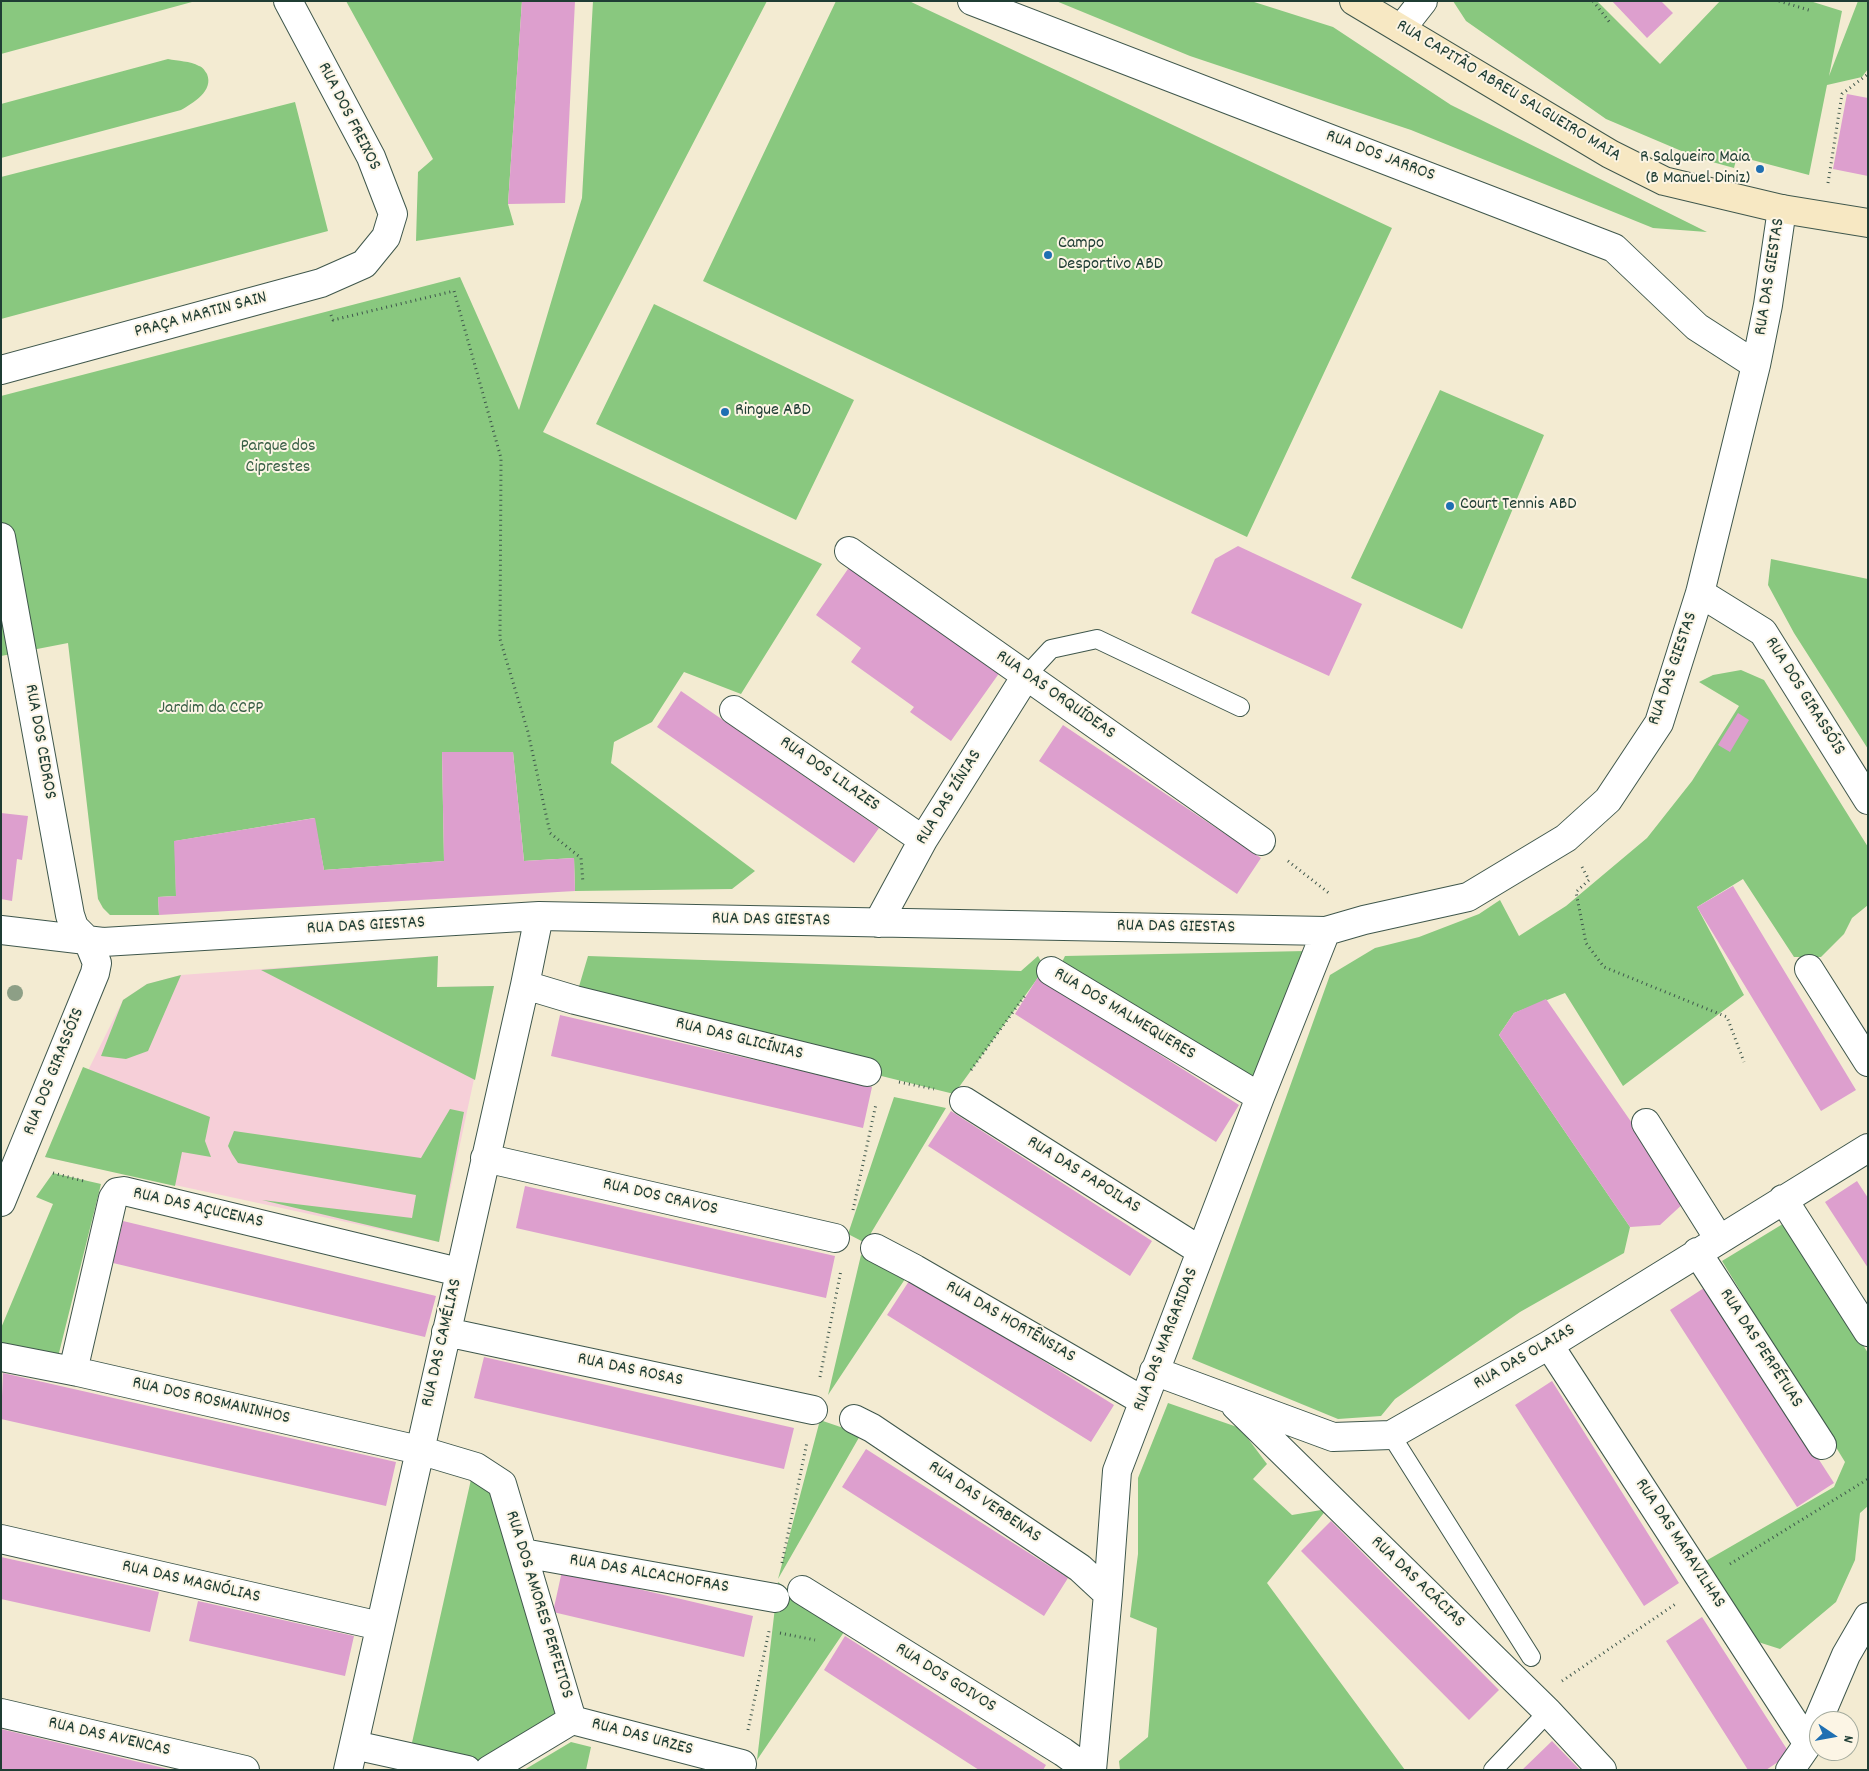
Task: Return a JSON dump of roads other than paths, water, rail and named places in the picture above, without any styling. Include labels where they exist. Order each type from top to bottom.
[{"type":"street","name":"RUA DOS FREIXOS","points":[[288,1],[371,157],[393,214],[386,237]]},
{"type":"street","name":"RUA DOS JARROS","points":[[972,1],[1614,248],[1697,327],[1756,365]]},
{"type":"street","name":"RUA CAPITÃO ABREU SALGUEIRO MAIA","points":[[1354,1],[1610,154],[1664,182],[1782,209],[1868,224]]},
{"type":"street","points":[[1401,29],[1422,1]]},
{"type":"street","name":"RUA DAS GIESTAS","points":[[1,930],[103,942],[539,916],[1326,931],[1364,920],[1468,897],[1566,838],[1608,800],[1659,723],[1700,593],[1756,365],[1768,306],[1782,209]]},
{"type":"street","name":"PRAÇA MARTIN SAIN","points":[[1,370],[321,283],[364,264],[386,237]]},
{"type":"street","name":"RUA DOS CEDROS","points":[[1,537],[70,915],[74,927],[88,941]]},
{"type":"street","name":"RUA DAS ORQUÍDEAS","points":[[849,551],[1261,840]]},
{"type":"street","name":"RUA DOS GIRASSÓIS","points":[[1700,593],[1763,632],[1868,800]]},
{"type":"street","name":"RUA DAS ZÍNIAS","points":[[878,923],[923,840],[1026,676]]},
{"type":"street","name":"RUA DOS LILAZES","points":[[734,710],[923,840]]},
{"type":"street","name":"RUA DAS CAMÉLIAS","points":[[351,1757],[539,916]]},
{"type":"street","name":"RUA DAS MARGARIDAS","points":[[1092,1770],[1117,1471],[1260,1097],[1326,931]]},
{"type":"street","name":"RUA DOS GIRASSÓIS","points":[[1,1202],[95,974],[97,963],[88,941]]},
{"type":"street","points":[[1809,968],[1868,1062]]},
{"type":"street","name":"RUA DOS MALMEQUERES","points":[[1051,971],[1260,1097]]},
{"type":"street","name":"RUA DAS GLICÍNIAS","points":[[525,985],[574,1000],[875,1075]]},
{"type":"street","name":"RUA DAS PAPOILAS","points":[[965,1088],[1201,1251]]},
{"type":"street","name":"RUA DAS PERPÉTUAS","points":[[1646,1123],[1708,1246],[1822,1445]]},
{"type":"street","name":"RUA DAS OLAIAS","points":[[1154,1371],[1333,1437],[1391,1435],[1549,1345],[1868,1148]]},
{"type":"street","name":"RUA DOS CRAVOS","points":[[485,1158],[838,1250]]},
{"type":"street","name":"RUA DAS AÇUCENAS","points":[[73,1371],[113,1198],[117,1192],[124,1191],[459,1272]]},
{"type":"street","points":[[1784,1199],[1868,1332]]},
{"type":"street","name":"RUA DAS HORTÊNSIAS","points":[[875,1248],[924,1274],[1133,1395],[1144,1399]]},
{"type":"street","name":"RUA DAS ROSAS","points":[[446,1332],[814,1410]]},
{"type":"street","name":"RUA DAS MARAVILHAS","points":[[1549,1345],[1808,1744]]},
{"type":"street","name":"RUA DOS ROSMANINHOS","points":[[1,1357],[73,1371],[419,1450]]},
{"type":"street","name":"RUA DAS ACÁCIAS","points":[[1229,1399],[1548,1712],[1602,1770]]},
{"type":"street","name":"RUA DAS VERBENAS","points":[[854,1419],[872,1428],[1080,1568],[1108,1594]]},
{"type":"street","name":"RUA DOS AMORES PERFEITOS","points":[[419,1450],[476,1467],[502,1484],[572,1720],[489,1770]]},
{"type":"street","name":"RUA DAS MAGNÓLIAS","points":[[1,1539],[380,1626]]},
{"type":"street","name":"RUA DAS ALCACHOFRAS","points":[[523,1553],[775,1598]]},
{"type":"street","name":"RUA DOS GOIVOS","points":[[802,1590],[1063,1752],[1088,1770]]},
{"type":"street","points":[[1790,1770],[1808,1744],[1846,1655],[1868,1617]]},
{"type":"street","name":"RUA DAS AVENCAS","points":[[1,1713],[245,1770]]},
{"type":"street","name":"RUA DAS URZES","points":[[572,1720],[742,1764]]},
{"type":"street","points":[[351,1757],[467,1770]]},
{"type":"lane","points":[[1026,676],[1051,649],[1097,639],[1240,707]]},
{"type":"lane","points":[[1391,1435],[1532,1657]]},
{"type":"lane","points":[[1493,1770],[1548,1712]]},
{"type":"place","name":"R Salgueiro Maia (B Manuel Diniz)","points":[[1760,169]]},
{"type":"place","name":"Campo Desportivo ABD","points":[[1048,255]]},
{"type":"place","name":"Ringue ABD","points":[[725,412]]},
{"type":"place","name":"Court Tennis ABD","points":[[1450,506]]},
{"type":"park label","name":"Parque dos Ciprestes","points":[[278,458]]},
{"type":"park label","name":"Jardim da CCPP","points":[[211,710]]}]
